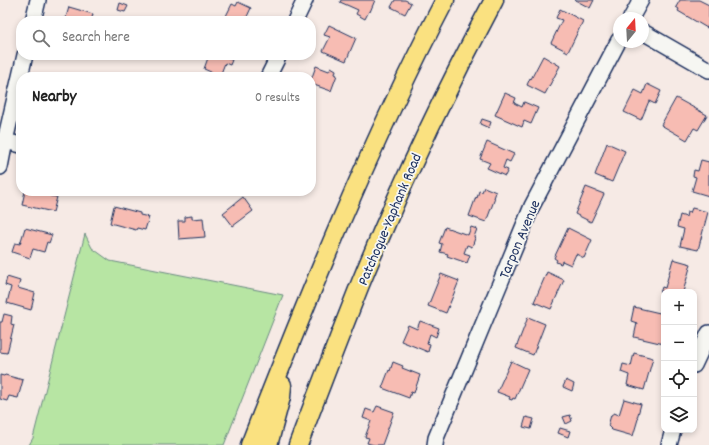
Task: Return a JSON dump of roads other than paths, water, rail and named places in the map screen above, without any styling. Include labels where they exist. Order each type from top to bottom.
[{"type":"main road","points":[[250,445],[282,362],[364,166],[445,0]]},
{"type":"main road","name":"Patchogue-Yaphank Road","points":[[298,445],[391,212],[431,124],[494,0]]},
{"type":"main road","points":[[268,445],[281,397],[282,362]]},
{"type":"street","points":[[34,16],[38,0]]},
{"type":"street","points":[[297,16],[305,0]]},
{"type":"street","points":[[634,12],[641,0]]},
{"type":"street","points":[[649,35],[709,70]]},
{"type":"street","name":"Tarpon Avenue","points":[[435,445],[436,438],[532,206],[615,48]]},
{"type":"street","points":[[21,72],[24,60]]},
{"type":"street","points":[[270,72],[276,60]]},
{"type":"street","points":[[0,167],[16,94]]},
{"type":"street","points":[[5,141],[16,144]]},
{"type":"street","points":[[696,361],[709,333]]},
{"type":"street","points":[[669,445],[672,433]]}]
